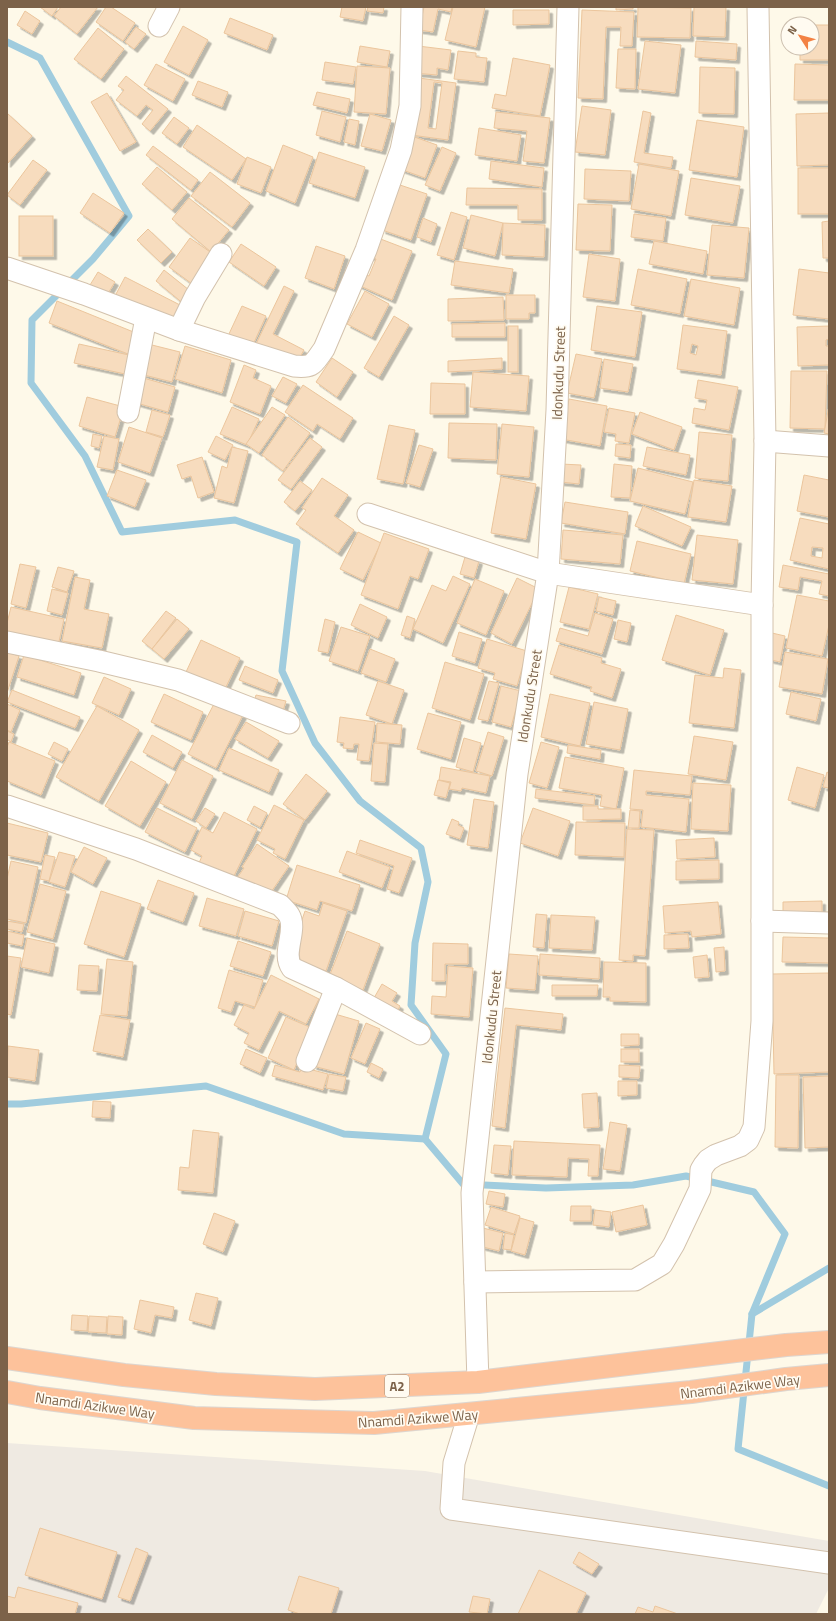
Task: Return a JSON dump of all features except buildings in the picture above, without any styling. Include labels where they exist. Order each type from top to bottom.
[{"type":"highway","name":"A2","points":[[7,1358],[132,1375],[216,1384],[315,1389],[478,1382],[778,1346],[829,1342]]},
{"type":"highway","name":"Nnamdi Azikwe Way","points":[[7,1392],[40,1398],[194,1418],[374,1423],[690,1392],[786,1379],[829,1375]]},
{"type":"street","points":[[158,26],[169,7]]},
{"type":"street","points":[[7,268],[84,294],[179,330],[294,366],[308,367],[324,349],[366,250],[401,150],[410,106],[412,7]]},
{"type":"street","name":"Idonkudu Street","points":[[478,1382],[473,1183],[516,774],[548,573],[557,410],[568,7]]},
{"type":"street","points":[[475,1282],[635,1280],[662,1264],[674,1244],[708,1160],[716,1155],[740,1146],[748,1140],[754,1128],[762,1021],[762,605],[765,441],[758,7]]},
{"type":"street","points":[[179,330],[195,297],[221,254]]},
{"type":"street","points":[[128,412],[146,318]]},
{"type":"street","points":[[765,441],[829,446]]},
{"type":"street","points":[[368,514],[548,573],[762,605]]},
{"type":"street","points":[[7,642],[99,661],[178,680],[289,723]]},
{"type":"street","points":[[7,806],[136,849],[280,905],[289,915],[291,922],[288,962],[292,968],[336,988],[420,1034]]},
{"type":"street","points":[[762,921],[829,923]]},
{"type":"street","points":[[307,1061],[336,988]]},
{"type":"street","points":[[469,1414],[454,1463],[451,1509],[829,1563]]},
{"type":"shaded area","points":[[7,1443],[425,1471],[829,1541],[829,1588],[816,1614],[7,1614]]},
{"type":"waterway","points":[[7,42],[40,58],[129,216],[93,259],[32,320],[31,383],[85,456],[122,532],[235,520],[297,542],[282,671],[315,743],[360,801],[421,848],[428,882],[415,943],[411,1005],[446,1054],[425,1139],[463,1184],[546,1188],[633,1185],[686,1176],[754,1192],[785,1234],[752,1314],[738,1449],[829,1486]]},
{"type":"waterway","points":[[7,1104],[21,1104],[206,1086],[344,1134],[425,1139]]},
{"type":"waterway","points":[[752,1314],[829,1268]]}]
